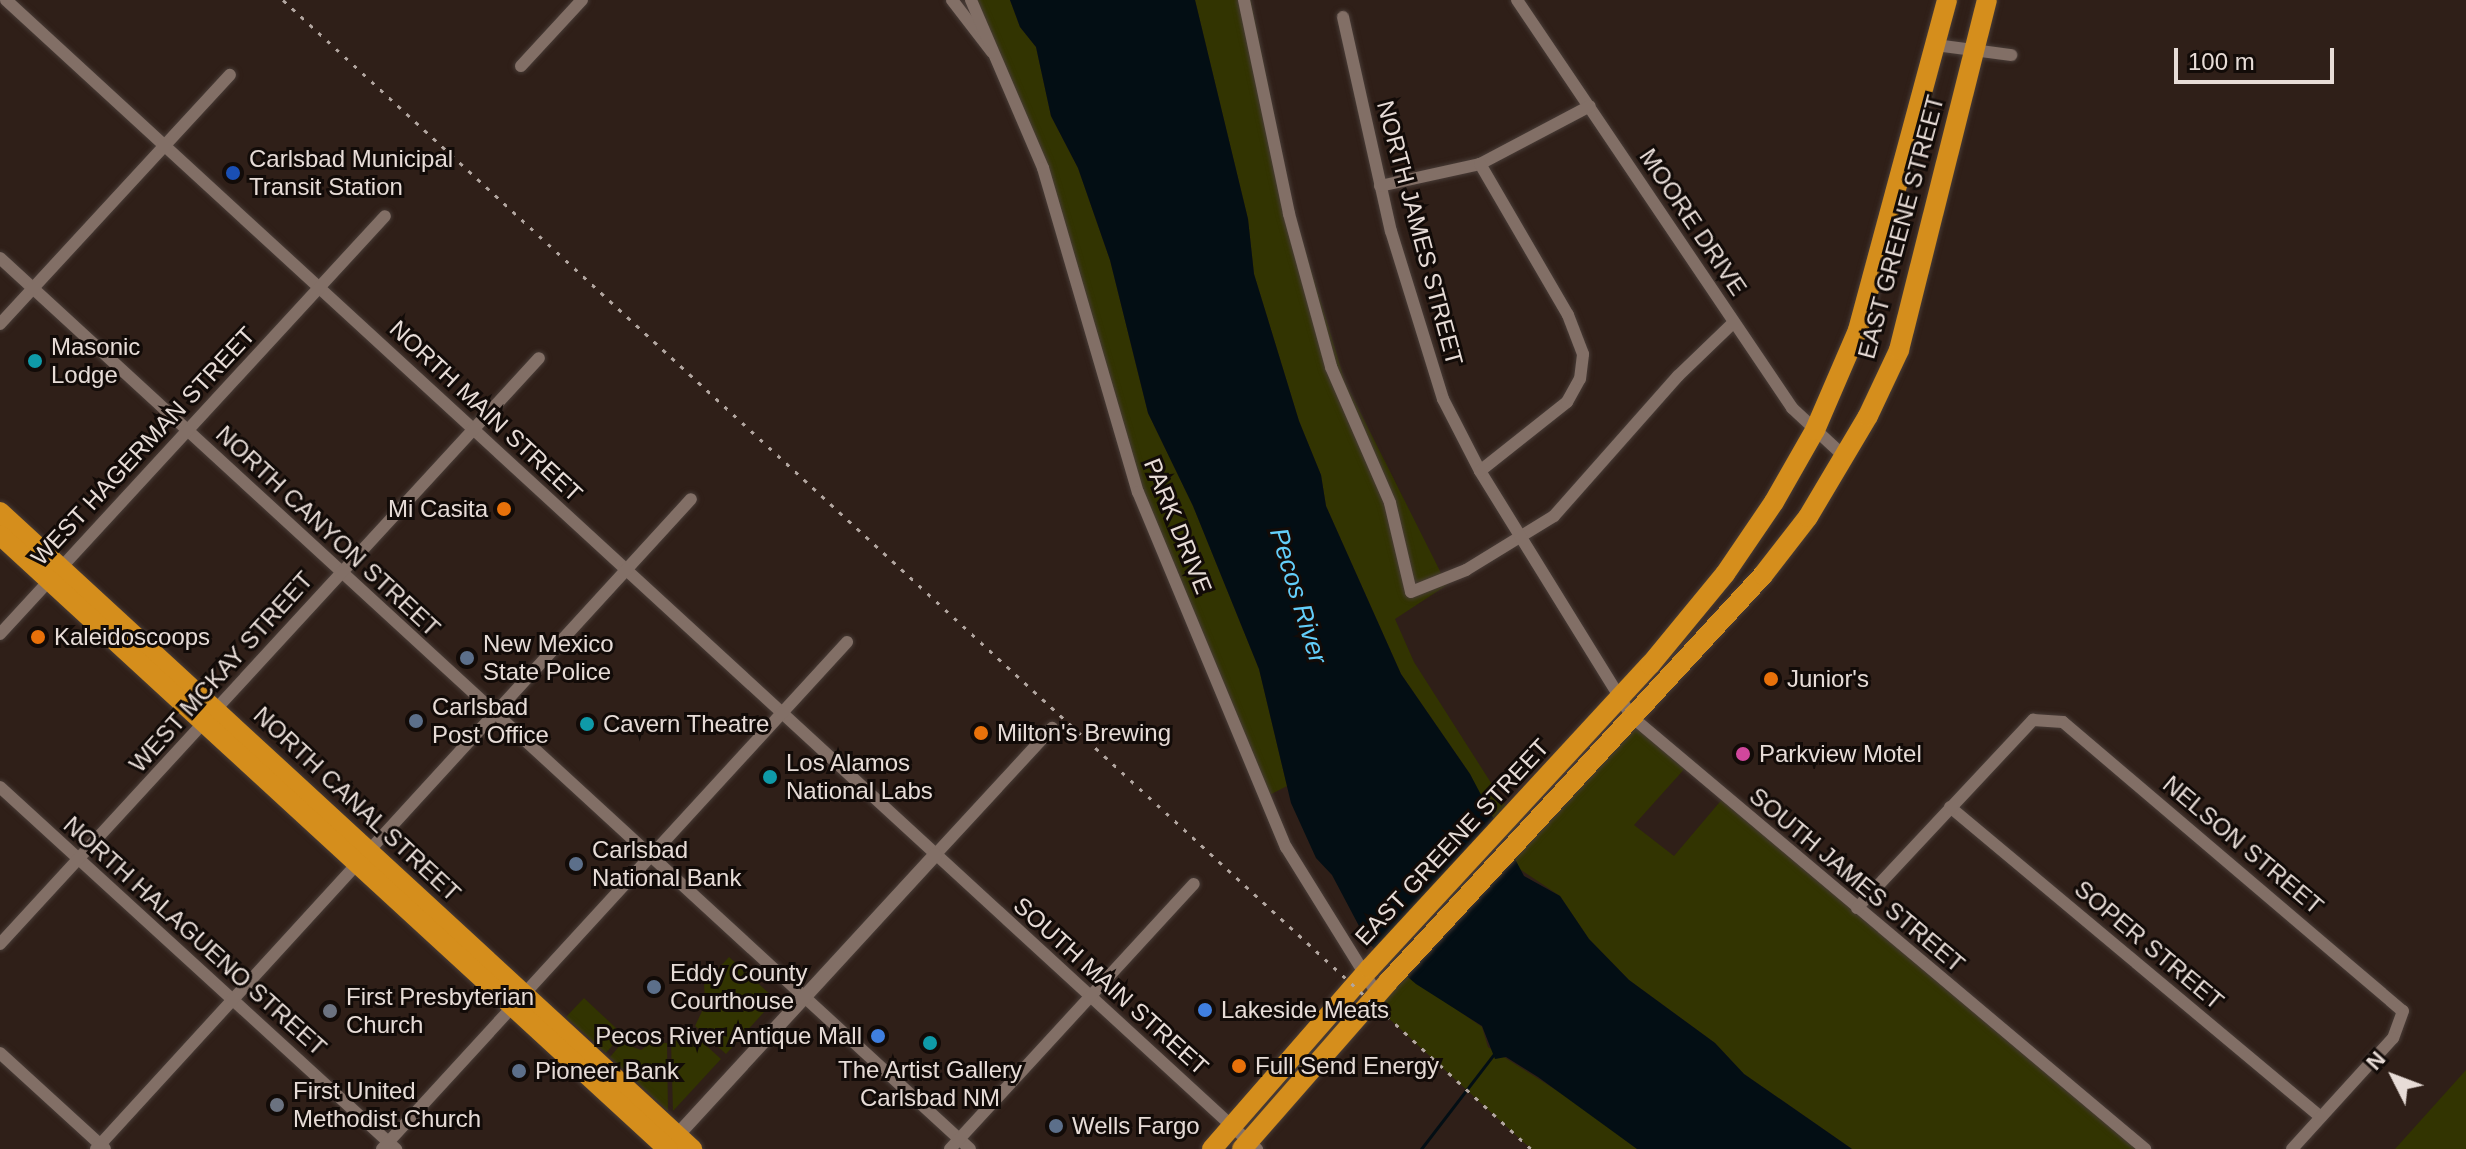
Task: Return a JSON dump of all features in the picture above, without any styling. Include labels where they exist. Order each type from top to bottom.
[{"type":"highway","name":"EAST GREENE STREET","points":[[1249,1146],[1396,974],[1621,696],[1710,593],[1774,502],[1842,375],[1876,274],[1947,0]]},
{"type":"highway","name":"EAST GREENE STREET","points":[[1212,1149],[1369,969],[1534,807],[1632,717],[1730,612],[1797,534],[1880,394],[1905,331],[1987,0]]},
{"type":"highway","name":"NORTH CANAL STREET","points":[[0,512],[55,574],[518,999],[673,1146]]},
{"type":"highway","name":"NORTH CANAL STREET","points":[[0,535],[55,574]]},
{"type":"highway","points":[[1710,593],[1730,612]]},
{"type":"street","points":[[521,66],[582,0]]},
{"type":"street","name":"PARK DRIVE","points":[[952,0],[992,52],[1043,168],[1138,492],[1275,825],[1369,969],[1377,994]]},
{"type":"street","name":"PARK DRIVE","points":[[971,0],[989,33],[992,52]]},
{"type":"street","points":[[1244,0],[1289,214],[1327,352],[1390,503],[1410,589],[1421,593],[1444,582],[1554,516],[1678,376],[1733,323]]},
{"type":"street","name":"MOORE DRIVE","points":[[1517,0],[1792,408],[1845,457]]},
{"type":"street","points":[[0,14],[9,1]]},
{"type":"street","name":"NORTH MAIN STREET","points":[[9,1],[935,855]]},
{"type":"street","name":"NORTH JAMES STREET","points":[[1343,17],[1380,186],[1428,360],[1480,471],[1520,537]]},
{"type":"street","points":[[1936,45],[2011,55]]},
{"type":"street","points":[[0,324],[230,75]]},
{"type":"street","points":[[1380,186],[1480,164],[1590,106]]},
{"type":"street","points":[[1480,164],[1568,315],[1583,354],[1580,379],[1567,402],[1480,471]]},
{"type":"street","name":"WEST HAGERMAN STREET","points":[[0,634],[385,216]]},
{"type":"street","name":"NORTH CANYON STREET","points":[[0,258],[803,998],[954,1144],[970,1149]]},
{"type":"street","name":"WEST MCKAY STREET","points":[[0,944],[539,358]]},
{"type":"street","points":[[0,1053],[100,1148],[409,809],[416,808],[438,778],[691,499]]},
{"type":"street","name":"SOUTH JAMES STREET","points":[[1520,537],[1632,717],[2145,1149]]},
{"type":"street","points":[[388,1147],[518,999],[847,642]]},
{"type":"street","name":"NELSON STREET","points":[[1950,807],[2041,717],[2063,722],[2111,762],[2398,1004],[2403,1021],[2321,1117]]},
{"type":"street","points":[[673,1146],[803,998],[1052,728]]},
{"type":"street","name":"NORTH HALAGUENO STREET","points":[[0,787],[388,1147]]},
{"type":"street","points":[[1857,908],[1950,807]]},
{"type":"street","name":"SOPER STREET","points":[[1950,807],[2321,1117]]},
{"type":"street","name":"SOUTH MAIN STREET","points":[[935,855],[1232,1126],[1249,1146]]},
{"type":"street","points":[[954,1144],[1194,884]]},
{"type":"street","points":[[2292,1149],[2321,1117]]},
{"type":"shaded area","points":[[971,0],[1010,0],[1020,27],[1036,47],[1051,116],[1078,168],[1110,260],[1148,413],[1193,506],[1259,669],[1287,786],[1264,798],[1138,492],[1052,196]]},
{"type":"shaded area","points":[[1195,0],[1251,0],[1294,212],[1345,382],[1447,585],[1395,619],[1414,662],[1523,833],[1632,717],[1687,766],[1634,825],[1674,856],[1724,797],[2145,1149],[1852,1149],[1744,1074],[1715,1043],[1629,980],[1589,939],[1560,896],[1515,866],[1470,774],[1401,674],[1326,506],[1321,475],[1299,421],[1254,274],[1248,219]]},
{"type":"shaded area","points":[[729,957],[773,997],[705,1001],[704,984]]},
{"type":"shaded area","points":[[1399,970],[1482,1027],[1488,1047],[1586,1109],[1637,1149],[1531,1149],[1371,1002]]},
{"type":"shaded area","points":[[584,998],[617,1029],[617,1040],[606,1053],[566,1017]]},
{"type":"shaded area","points":[[773,1002],[726,1054],[695,1026],[704,1007]]},
{"type":"shaded area","points":[[690,1031],[721,1059],[673,1111],[671,1042]]},
{"type":"shaded area","points":[[652,1042],[667,1043],[668,1111],[610,1057],[622,1043],[641,1050]]},
{"type":"shaded area","points":[[2466,1070],[2466,1149],[2395,1149]]},
{"type":"water","name":"Pecos River","points":[[1010,0],[1195,0],[1248,219],[1254,274],[1299,421],[1321,475],[1326,506],[1401,674],[1470,774],[1524,876],[1560,896],[1589,939],[1629,980],[1715,1043],[1744,1074],[1852,1149],[1637,1149],[1538,1077],[1506,1057],[1495,1059],[1482,1026],[1416,984],[1368,943],[1332,875],[1316,858],[1291,803],[1259,669],[1193,506],[1148,413],[1110,260],[1078,168],[1051,116],[1036,47],[1020,27]]},
{"type":"waterway","points":[[1421,1149],[1494,1054]]},
{"type":"railway","points":[[283,0],[1531,1149]]},
{"type":"place","name":"Carlsbad Municipal Transit Station","points":[[233,173]]},
{"type":"place","name":"Masonic Lodge","points":[[35,361]]},
{"type":"place","name":"Mi Casita","points":[[504,509]]},
{"type":"place","name":"Kaleidoscoops","points":[[38,637]]},
{"type":"place","name":"New Mexico State Police","points":[[467,658]]},
{"type":"place","name":"Junior's","points":[[1771,679]]},
{"type":"place","name":"Carlsbad Post Office","points":[[416,721]]},
{"type":"place","name":"Cavern Theatre","points":[[587,724]]},
{"type":"place","name":"Milton's Brewing","points":[[981,733]]},
{"type":"place","name":"Parkview Motel","points":[[1743,754]]},
{"type":"place","name":"Los Alamos National Labs","points":[[770,777]]},
{"type":"place","name":"Carlsbad National Bank","points":[[576,864]]},
{"type":"place","name":"Eddy County Courthouse","points":[[654,987]]},
{"type":"place","name":"Lakeside Meats","points":[[1205,1010]]},
{"type":"place","name":"First Presbyterian Church","points":[[330,1011]]},
{"type":"place","name":"Pecos River Antique Mall","points":[[878,1036]]},
{"type":"place","name":"The Artist Gallery Carlsbad NM","points":[[930,1043]]},
{"type":"place","name":"Full Send Energy","points":[[1239,1066]]},
{"type":"place","name":"Pioneer Bank","points":[[519,1071]]},
{"type":"place","name":"First United Methodist Church","points":[[277,1105]]},
{"type":"place","name":"Wells Fargo","points":[[1056,1126]]}]
